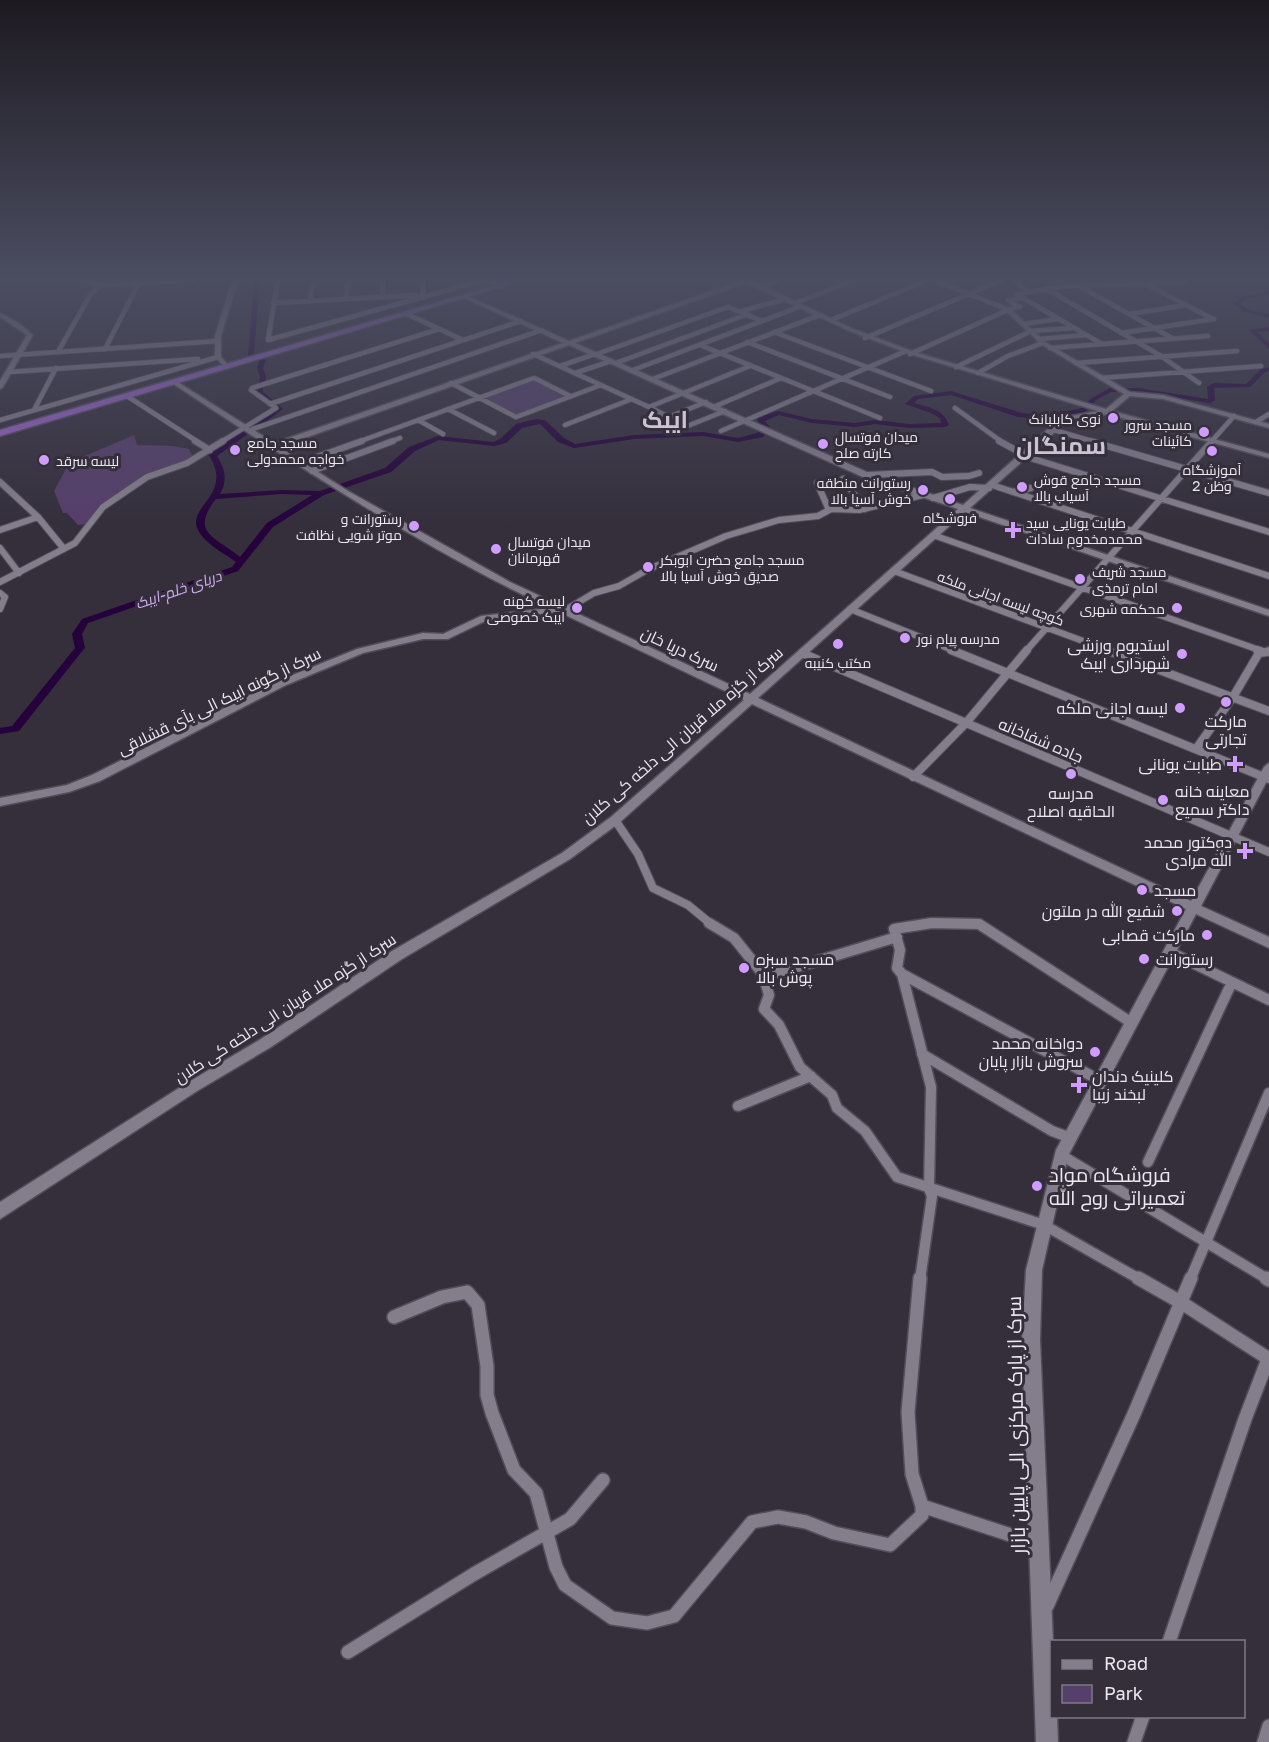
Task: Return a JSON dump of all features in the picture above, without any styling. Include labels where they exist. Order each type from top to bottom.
[{"type":"highway","points":[[0,433],[246,361]]},
{"type":"street","points":[[0,387],[16,361]]},
{"type":"street","points":[[9,372],[154,361]]},
{"type":"street","points":[[0,420],[202,361]]},
{"type":"street","points":[[221,361],[227,367]]},
{"type":"street","points":[[0,582],[81,539],[103,507],[147,477],[187,463],[247,430],[276,408],[251,390],[252,388],[337,361]]},
{"type":"street","points":[[270,404],[399,361]]},
{"type":"street","points":[[247,430],[450,361]]},
{"type":"street","points":[[273,446],[512,361]]},
{"type":"street","points":[[549,361],[669,417],[706,402]]},
{"type":"street","points":[[560,366],[574,361]]},
{"type":"street","points":[[633,370],[656,361]]},
{"type":"street","points":[[652,379],[698,361]]},
{"type":"street","points":[[739,361],[880,418]]},
{"type":"street","points":[[796,361],[890,397]]},
{"type":"street","points":[[851,361],[932,391]]},
{"type":"street","points":[[721,431],[810,390],[883,361]]},
{"type":"street","points":[[936,361],[1269,458]]},
{"type":"street","points":[[936,361],[1062,399]]},
{"type":"street","points":[[956,367],[968,361]]},
{"type":"street","points":[[978,373],[999,361]]},
{"type":"street","points":[[1073,361],[1126,393],[1163,397],[1269,426]]},
{"type":"street","points":[[1076,363],[1100,361]]},
{"type":"street","points":[[1168,361],[1199,383]]},
{"type":"street","points":[[575,373],[614,362],[866,475],[1269,613]]},
{"type":"street","points":[[649,407],[750,366]]},
{"type":"street","points":[[1101,378],[1261,366]]},
{"type":"street","points":[[34,410],[56,368]]},
{"type":"street","points":[[300,463],[534,378],[570,396]]},
{"type":"street","points":[[716,406],[781,378]]},
{"type":"street","name":"سرک دریا خان","points":[[174,382],[345,493],[559,611],[1269,943]]},
{"type":"street","points":[[451,383],[516,417],[601,385]]},
{"type":"street","points":[[1107,412],[1126,393]]},
{"type":"street","points":[[127,396],[210,450]]},
{"type":"street","points":[[565,425],[632,399]]},
{"type":"street","points":[[955,408],[1024,456],[1269,532]]},
{"type":"street","points":[[448,409],[494,433]]},
{"type":"street","points":[[670,433],[725,411]]},
{"type":"street","name":"سرک از گزه ملا قربان الی دلخه کی کلان","points":[[0,1211],[192,1087],[266,1043],[397,955],[566,856],[615,820],[1066,419],[1107,412]]},
{"type":"street","points":[[1256,422],[1269,414]]},
{"type":"street","points":[[914,777],[966,723],[1046,627],[1110,558],[1234,416]]},
{"type":"street","points":[[418,420],[442,434]]},
{"type":"street","points":[[1054,430],[1269,493]]},
{"type":"street","points":[[312,471],[400,438]]},
{"type":"street","points":[[866,475],[932,472],[942,477],[979,474]]},
{"type":"street","points":[[843,478],[865,509]]},
{"type":"street","points":[[0,482],[38,518],[64,549]]},
{"type":"street","points":[[817,483],[829,510]]},
{"type":"street","points":[[933,498],[970,487],[990,487],[1012,492],[1269,576]]},
{"type":"street","points":[[1012,492],[1032,488]]},
{"type":"street","points":[[559,611],[594,593],[619,586],[647,570],[706,543],[778,520],[823,515],[829,510],[839,508],[865,509],[923,495]]},
{"type":"street","points":[[0,530],[38,518]]},
{"type":"street","points":[[936,536],[1267,652]]},
{"type":"street","points":[[0,548],[19,573]]},
{"type":"street","name":"کوچه لیسه اجانی ملکه","points":[[894,571],[1269,711]]},
{"type":"street","points":[[0,593],[6,597],[0,609]]},
{"type":"street","points":[[850,609],[1196,749],[1267,774]]},
{"type":"street","name":"سرک از گونه ایبک الی بآی قشلاقی","points":[[0,802],[69,788],[96,778],[282,683],[360,651],[423,636],[445,637],[481,619],[559,611]]},
{"type":"street","points":[[1196,749],[1233,697],[1259,653],[1267,652]]},
{"type":"street","name":"جاده شفاخانه","points":[[802,653],[1269,852]]},
{"type":"street","name":"سرک از پارک مرکزی الی پایین بازار","points":[[1047,1742],[1031,1340],[1034,1270],[1044,1225],[1061,1155],[1193,907],[1267,774]]},
{"type":"street","points":[[615,820],[638,854],[653,888],[688,905],[715,928],[734,938],[764,977],[769,995],[764,1009],[779,1025],[800,1067],[832,1095],[837,1108],[865,1131],[897,1177],[1044,1225],[1182,1303],[1268,1359],[1241,1430],[1169,1640]]},
{"type":"street","points":[[1101,1082],[980,1014],[902,974],[897,968],[900,950],[894,929],[932,923],[979,924],[1132,1023]]},
{"type":"street","points":[[764,977],[897,937]]},
{"type":"street","points":[[1170,952],[1269,1000]]},
{"type":"street","points":[[394,1317],[442,1297],[467,1292],[478,1305],[487,1366],[487,1395],[514,1470],[536,1493],[556,1566],[566,1585],[581,1598],[612,1618],[647,1623],[674,1616],[752,1522],[778,1517],[806,1522],[834,1533],[890,1545],[922,1515],[922,1506],[912,1474],[908,1412],[917,1303],[932,1196],[929,1189],[931,1086],[902,974]]},
{"type":"street","points":[[1148,1162],[1232,982]]},
{"type":"street","points":[[922,1054],[1052,1131],[1071,1138]]},
{"type":"street","points":[[738,1106],[811,1076]]},
{"type":"street","points":[[1041,1618],[1130,1425],[1208,1243],[1269,1092]]},
{"type":"street","points":[[1061,1155],[1269,1280]]},
{"type":"street","points":[[348,1652],[493,1562],[547,1534],[570,1519],[603,1480]]},
{"type":"street","points":[[922,1506],[1038,1544]]},
{"type":"street","points":[[1134,1742],[1142,1718]]},
{"type":"street","points":[[1264,1742],[1269,1726]]},
{"type":"green space","points":[[533,379],[567,396],[517,415],[484,397]]},
{"type":"green space","points":[[134,435],[137,445],[189,449],[193,457],[148,476],[86,524],[78,525],[67,513],[63,513],[54,491],[67,467],[79,461],[80,458]]},
{"type":"waterway","points":[[260,385],[263,377],[260,368],[263,361]]},
{"type":"waterway","name":"دریای خلم-ایبک","points":[[241,562],[270,525],[321,493],[388,470],[412,449],[438,438],[494,444],[503,441],[519,426],[536,421],[542,422],[561,440],[574,446],[634,437],[703,434],[738,440],[760,435],[766,427],[761,420],[778,413],[812,421],[855,425],[875,422],[909,426],[945,425],[943,417],[934,411],[909,404],[916,397],[951,393],[1021,415],[1044,417],[1081,411],[1094,399],[1110,390],[1138,390],[1210,401],[1212,400],[1210,387],[1214,385],[1248,386],[1263,370],[1269,369]]},
{"type":"waterway","points":[[260,387],[260,393],[272,402]]},
{"type":"waterway","points":[[250,429],[279,409],[274,404]]},
{"type":"waterway","points":[[214,497],[220,487],[221,477],[219,466],[213,455],[245,432]]},
{"type":"waterway","points":[[214,497],[282,492],[320,493]]},
{"type":"waterway","points":[[214,497],[204,509],[200,519],[201,528],[205,535],[241,562]]},
{"type":"waterway","name":"دریای خلم-ایبک","points":[[0,731],[15,729],[80,648],[77,634],[85,621],[235,569],[241,562]]},
{"type":"place","name":"نوی کابلبانک","points":[[1113,418]]},
{"type":"place","name":"مسجد سرور کائینات","points":[[1204,432]]},
{"type":"place","name":"میدان فوتسال کارته صلح","points":[[823,444]]},
{"type":"place","name":"مسجد جامع خواجه محمدولی","points":[[235,450]]},
{"type":"place","name":"آموزشگاه وظن 2","points":[[1212,451]]},
{"type":"place","name":"لیسه سرقد","points":[[44,460]]},
{"type":"place","name":"مسجد جامع قوش آسیاب بالا","points":[[1022,487]]},
{"type":"place","name":"رستورانت منطقه خوش آسیا بالا","points":[[923,490]]},
{"type":"place","name":"فروشگاه","points":[[950,499]]},
{"type":"place","name":"رستورانت و موتر شویی نظافت","points":[[414,526]]},
{"type":"place","name":"طبابت یونایی سید محمدمخدوم سادات","points":[[1013,530]]},
{"type":"place","name":"میدان فوتسال قهرمانان","points":[[496,549]]},
{"type":"place","name":"مسجد جامع حضرت ابوبکر صدیق خوش آسیا بالا","points":[[648,567]]},
{"type":"place","name":"مسجد شریف امام ترمذی","points":[[1080,579]]},
{"type":"place","name":"لیسه کهنه ایبک خصوصی","points":[[577,608]]},
{"type":"place","name":"محکمه شهری","points":[[1177,608]]},
{"type":"place","name":"مدرسه پیام نور","points":[[905,638]]},
{"type":"place","name":"مکتب کنیبه","points":[[838,644]]},
{"type":"place","name":"استدیوم ورزشی شهرداری ایبک","points":[[1182,654]]},
{"type":"place","name":"مارکت تجارتی","points":[[1226,702]]},
{"type":"place","name":"لیسه اجانی ملکه","points":[[1180,708]]},
{"type":"place","name":"طبابت یونانی","points":[[1235,764]]},
{"type":"place","name":"مدرسه الحاقیه اصلاح","points":[[1071,774]]},
{"type":"place","name":"معاینه خانه داکتر سمیع","points":[[1163,800]]},
{"type":"place","name":"دوکتور محمد الله مرادی","points":[[1245,851]]},
{"type":"place","name":"مسجد","points":[[1142,890]]},
{"type":"place","name":"شفیع الله در ملتون","points":[[1177,911]]},
{"type":"place","name":"مارکت قصابی","points":[[1207,935]]},
{"type":"place","name":"رستورانت","points":[[1144,959]]},
{"type":"place","name":"مسجد سبزه پوش بالا","points":[[744,968]]},
{"type":"place","name":"دواخانه محمد سروش بازار پایان","points":[[1095,1052]]},
{"type":"place","name":"کلینیک دندان لبخند زیبا","points":[[1079,1085]]},
{"type":"place","name":"فروشگاه مواد تعمیراتی روح الله","points":[[1037,1186]]},
{"type":"district","name":"ایبک","points":[[665,418]]},
{"type":"district","name":"سمنگان","points":[[1061,444]]}]
